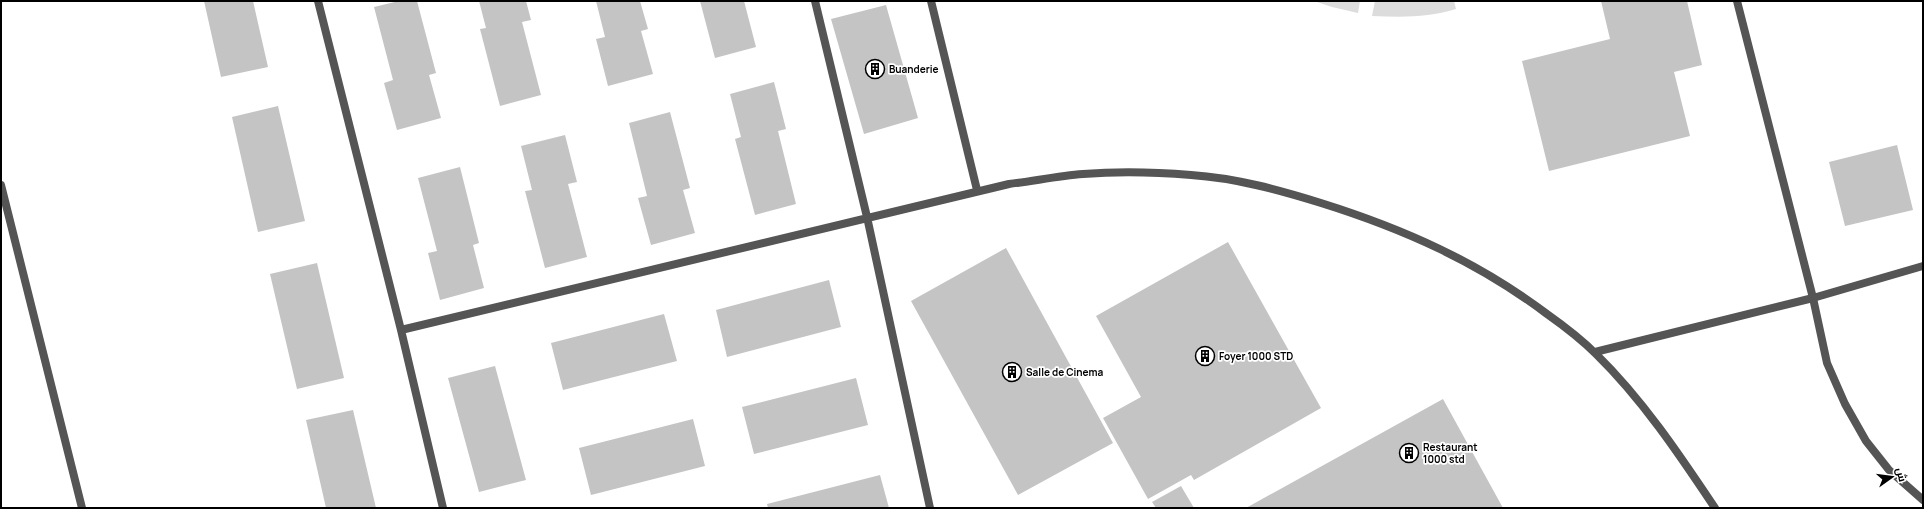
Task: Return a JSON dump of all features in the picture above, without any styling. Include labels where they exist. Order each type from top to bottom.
[{"type":"street","points":[[318,1],[443,508]]},
{"type":"street","points":[[815,1],[867,217],[930,508]]},
{"type":"street","points":[[931,1],[977,190]]},
{"type":"street","points":[[1737,1],[1813,298],[1828,363],[1845,404],[1866,441],[1889,470],[1923,500]]},
{"type":"street","points":[[400,330],[977,190],[1083,174],[1123,172],[1192,175],[1264,186],[1381,222],[1464,260],[1533,303],[1595,352],[1632,392],[1694,476],[1715,508]]},
{"type":"street","points":[[1,185],[82,508]]},
{"type":"street","points":[[1595,352],[1813,298],[1923,266]]},
{"type":"shaded area","points":[[1314,1],[1360,1],[1358,13]]},
{"type":"shaded area","points":[[1375,1],[1454,1],[1456,9],[1435,14],[1404,17],[1372,16]]},
{"type":"building","points":[[204,1],[253,1],[268,67],[221,77]]},
{"type":"building","points":[[399,1],[417,1],[436,73],[429,75],[441,118],[397,130],[384,83],[393,80],[374,7]]},
{"type":"building","points":[[479,1],[526,1],[531,20],[522,22],[541,95],[500,106],[480,29],[486,28]]},
{"type":"building","points":[[596,1],[640,1],[648,29],[641,31],[653,74],[608,86],[596,39],[605,37]]},
{"type":"building","points":[[700,1],[744,1],[756,47],[715,58]]},
{"type":"building","points":[[1601,1],[1687,1],[1702,65],[1674,72],[1690,136],[1549,171],[1522,61],[1610,39]]},
{"type":"building","name":"Buanderie","points":[[886,5],[918,118],[864,134],[831,19]]},
{"type":"building","points":[[774,82],[786,129],[778,131],[796,204],[755,215],[735,139],[741,137],[730,94]]},
{"type":"building","points":[[278,106],[305,221],[258,232],[232,117]]},
{"type":"building","points":[[670,112],[690,188],[683,190],[695,233],[651,245],[638,198],[647,196],[629,123]]},
{"type":"building","points":[[565,135],[577,182],[568,184],[587,257],[545,268],[525,191],[532,190],[521,146]]},
{"type":"building","points":[[1897,145],[1913,210],[1845,226],[1829,162]]},
{"type":"building","points":[[460,167],[479,243],[473,245],[484,288],[440,300],[428,253],[437,251],[418,178]]},
{"type":"building","name":"Foyer 1000 STD","points":[[1228,242],[1321,408],[1194,480],[1191,475],[1148,499],[1103,418],[1141,397],[1096,316]]},
{"type":"building","name":"Salle de Cinema","points":[[1006,248],[1113,443],[1018,495],[911,301]]},
{"type":"building","points":[[317,263],[344,378],[297,389],[270,274]]},
{"type":"building","points":[[829,280],[841,327],[727,357],[716,310]]},
{"type":"building","points":[[664,314],[677,361],[563,390],[551,343]]},
{"type":"building","points":[[495,366],[526,480],[479,492],[448,378]]},
{"type":"building","points":[[856,378],[868,425],[754,454],[742,407]]},
{"type":"building","name":"Restaurant 1000 std","points":[[1443,399],[1503,508],[1246,508]]},
{"type":"building","points":[[353,410],[376,508],[326,508],[306,420]]},
{"type":"building","points":[[693,419],[705,466],[591,495],[579,448]]},
{"type":"building","points":[[880,475],[889,508],[768,508],[767,504]]},
{"type":"building","points":[[1181,486],[1194,508],[1156,508],[1152,502]]},
{"type":"place","name":"Buanderie","points":[[875,69]]},
{"type":"place","name":"Foyer 1000 STD","points":[[1205,356]]},
{"type":"place","name":"Salle de Cinema","points":[[1012,372]]},
{"type":"place","name":"Restaurant 1000 std","points":[[1409,453]]}]
